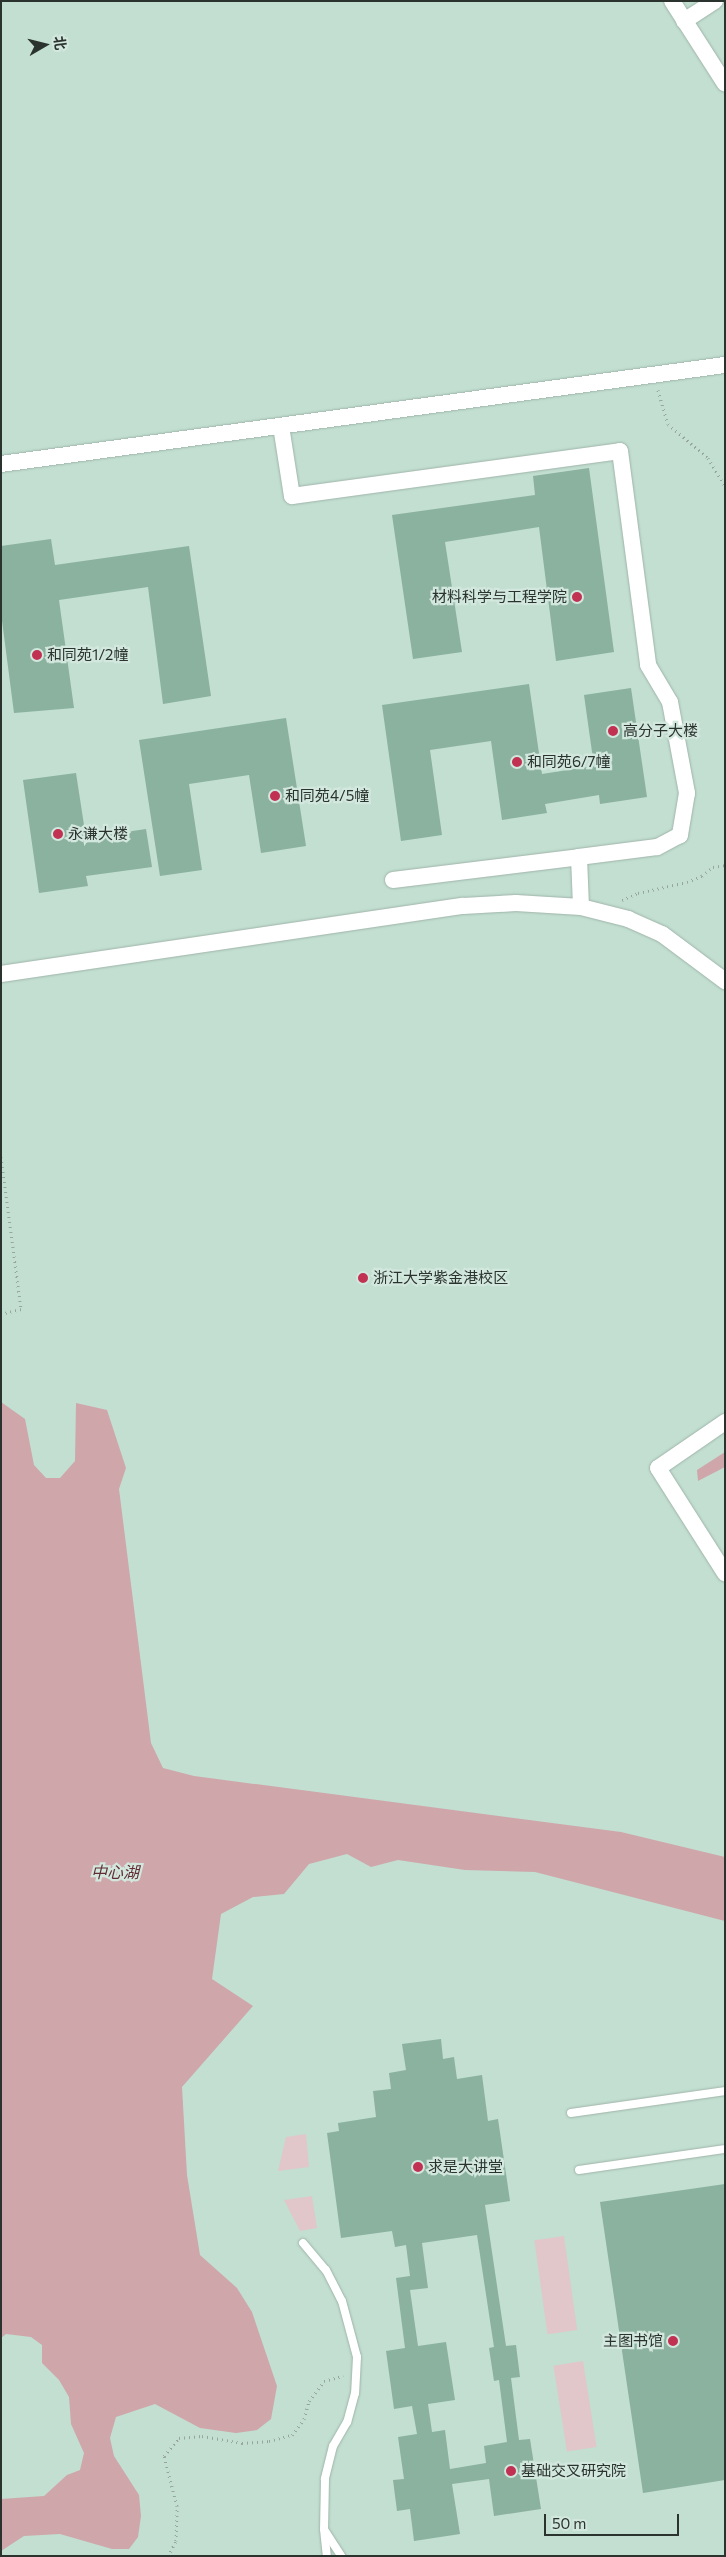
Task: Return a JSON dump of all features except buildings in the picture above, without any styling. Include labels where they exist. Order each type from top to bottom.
[{"type":"street","points":[[672,1],[691,17],[725,84]]},
{"type":"street","points":[[691,17],[715,1]]},
{"type":"street","points":[[1,464],[725,365]]},
{"type":"street","points":[[281,426],[292,496],[620,451],[648,665],[670,702],[687,793],[680,835],[658,847],[393,880]]},
{"type":"street","points":[[579,857],[581,907]]},
{"type":"street","points":[[1,974],[463,906],[525,903],[581,907],[604,912],[662,934],[725,981]]},
{"type":"street","points":[[725,1422],[658,1468],[725,1573]]},
{"type":"lane","points":[[571,2113],[725,2091]]},
{"type":"lane","points":[[579,2170],[725,2149]]},
{"type":"lane","points":[[303,2243],[326,2270],[342,2301],[355,2348],[356,2373],[353,2403],[347,2422],[333,2446],[325,2479],[324,2529],[327,2556]]},
{"type":"lane","points":[[324,2529],[341,2556]]},
{"type":"path","points":[[656,375],[660,403],[668,424],[708,458],[725,486]]},
{"type":"path","points":[[604,912],[627,897],[687,882],[702,876],[714,867],[725,865]]},
{"type":"path","points":[[1,1158],[21,1309],[1,1314]]},
{"type":"path","points":[[168,2556],[176,2541],[177,2506],[164,2456],[179,2438],[202,2436],[242,2443],[269,2442],[292,2435],[304,2419],[309,2401],[324,2381],[356,2373]]},
{"type":"shaded area","name":"浙江大学紫金港校区","points":[[1,1],[725,1],[725,2556],[1,2556]]},
{"type":"shaded area","points":[[306,2134],[309,2167],[278,2171],[286,2137]]},
{"type":"shaded area","points":[[312,2196],[317,2228],[300,2231],[284,2200]]},
{"type":"shaded area","points":[[564,2236],[577,2330],[548,2334],[534,2240]]},
{"type":"shaded area","points":[[583,2361],[597,2447],[567,2452],[553,2366]]},
{"type":"water","name":"中心湖","points":[[1,1402],[25,1419],[34,1465],[46,1478],[60,1478],[75,1461],[76,1403],[107,1410],[126,1468],[119,1489],[151,1743],[163,1768],[194,1776],[621,1832],[725,1857],[725,1921],[535,1872],[465,1870],[398,1860],[371,1867],[347,1854],[309,1864],[284,1894],[253,1897],[221,1914],[212,1979],[253,2006],[182,2087],[187,2175],[200,2255],[237,2288],[252,2312],[277,2386],[271,2419],[257,2430],[236,2433],[200,2428],[155,2404],[116,2417],[110,2438],[114,2456],[139,2495],[141,2516],[138,2537],[129,2549],[112,2549],[60,2534],[24,2536],[1,2551],[1,2499],[44,2496],[67,2475],[80,2470],[84,2453],[71,2424],[69,2397],[59,2380],[42,2363],[42,2345],[31,2337],[6,2334],[1,2338]]},
{"type":"water","points":[[725,1452],[725,1467],[698,1481],[697,1470]]},
{"type":"place","name":"材料科学与工程学院","points":[[577,597]]},
{"type":"place","name":"和同苑1/2幢","points":[[37,655]]},
{"type":"place","name":"高分子大楼","points":[[613,731]]},
{"type":"place","name":"和同苑6/7幢","points":[[517,762]]},
{"type":"place","name":"和同苑4/5幢","points":[[275,796]]},
{"type":"place","name":"永谦大楼","points":[[58,834]]},
{"type":"place","name":"浙江大学紫金港校区","points":[[363,1278]]},
{"type":"place","name":"求是大讲堂","points":[[418,2167]]},
{"type":"place","name":"主图书馆","points":[[673,2341]]},
{"type":"place","name":"基础交叉研究院","points":[[511,2471]]}]
